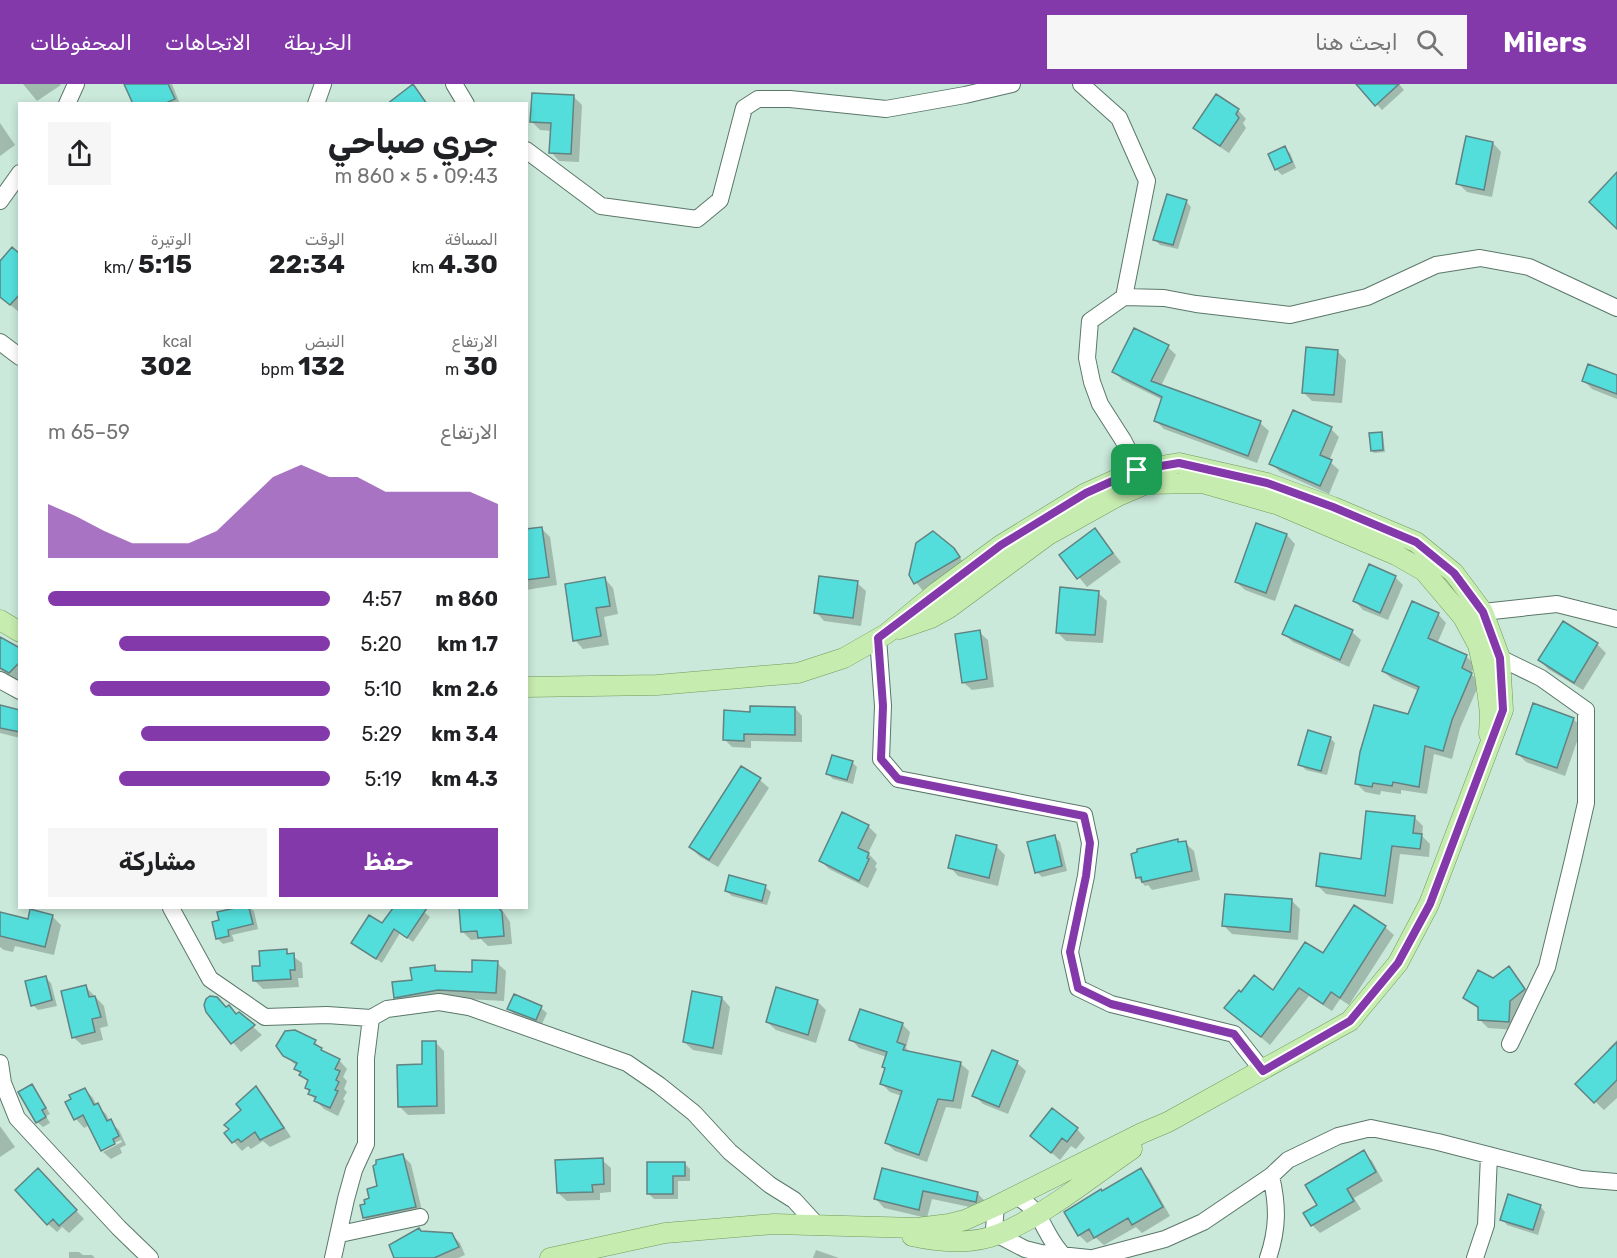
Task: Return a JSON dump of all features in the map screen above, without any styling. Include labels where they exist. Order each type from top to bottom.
[{"type":"main road","points":[[528,687],[657,685],[798,673],[844,658],[882,636],[1001,545],[1086,493],[1142,477],[1179,463],[1267,483],[1333,507],[1416,542],[1454,573],[1483,612],[1500,658],[1503,710],[1430,904],[1398,963],[1350,1021],[1168,1122],[965,1220],[932,1227],[774,1224],[665,1233],[550,1258]]},
{"type":"main road","points":[[1142,477],[1202,483],[1279,505],[1396,555],[1424,571],[1463,617],[1478,645],[1490,713],[1488,752]]},
{"type":"main road","points":[[0,620],[18,631]]},
{"type":"main road","points":[[865,1227],[937,1240],[968,1240],[998,1235],[1038,1214],[1168,1122]]},
{"type":"street","points":[[68,102],[76,84]]},
{"type":"street","points":[[317,102],[324,84]]},
{"type":"street","points":[[454,84],[465,102]]},
{"type":"street","points":[[528,151],[601,206],[697,219],[720,200],[744,108],[758,99],[790,99],[886,109],[1012,84]]},
{"type":"street","points":[[1081,84],[1119,118],[1147,181],[1124,297]]},
{"type":"street","points":[[0,201],[18,176]]},
{"type":"street","points":[[1142,477],[1123,440],[1100,404],[1087,358],[1090,321],[1124,297],[1164,298],[1290,315],[1366,297],[1436,265],[1480,258],[1529,267],[1617,308]]},
{"type":"street","points":[[0,342],[18,356]]},
{"type":"street","points":[[1483,612],[1557,604],[1617,619]]},
{"type":"street","points":[[882,636],[881,759],[898,779],[1084,816],[1090,843],[1086,876],[1070,952],[1078,988],[1111,1004],[1234,1034],[1263,1071]]},
{"type":"street","points":[[1500,658],[1541,678],[1586,710],[1587,745],[1586,803],[1547,967],[1510,1044]]},
{"type":"street","points":[[0,680],[18,689]]},
{"type":"street","points":[[172,909],[210,979],[265,1017],[371,1017],[387,1009],[439,1002],[469,1007],[627,1064],[660,1085],[694,1113],[730,1152],[770,1185],[794,1200],[816,1224]]},
{"type":"street","points":[[333,1258],[349,1189],[366,1144],[366,1058],[371,1017]]},
{"type":"street","points":[[0,1063],[3,1083],[17,1118],[118,1228],[150,1258]]},
{"type":"street","points":[[996,1206],[994,1229],[998,1235],[1041,1253],[1091,1258],[1165,1239],[1184,1231],[1203,1222],[1271,1176],[1288,1160],[1338,1136],[1371,1128],[1438,1142],[1581,1179],[1617,1182]]},
{"type":"street","points":[[1475,1258],[1486,1225],[1490,1155]]},
{"type":"street","points":[[1268,1258],[1275,1238],[1277,1200],[1271,1176]]},
{"type":"street","points":[[1016,1196],[1038,1214],[1052,1242],[1065,1257]]},
{"type":"street","points":[[340,1234],[420,1217]]},
{"type":"building","points":[[124,84],[168,84],[175,99],[168,102],[132,102]]},
{"type":"building","points":[[413,84],[426,102],[390,102]]},
{"type":"building","points":[[1356,84],[1399,84],[1375,106]]},
{"type":"building","points":[[532,93],[574,95],[571,154],[549,153],[551,123],[530,122]]},
{"type":"building","points":[[1216,94],[1239,109],[1236,114],[1239,118],[1220,146],[1193,128]]},
{"type":"building","points":[[1466,136],[1493,142],[1484,190],[1456,184]]},
{"type":"building","points":[[1285,146],[1292,162],[1275,170],[1268,154]]},
{"type":"building","points":[[1617,172],[1617,229],[1589,202]]},
{"type":"building","points":[[1167,194],[1187,200],[1173,245],[1153,240]]},
{"type":"building","points":[[12,247],[18,252],[18,296],[10,305],[0,297],[0,261]]},
{"type":"building","points":[[1134,328],[1169,345],[1151,381],[1261,421],[1248,456],[1154,421],[1162,397],[1112,372]]},
{"type":"building","points":[[1306,347],[1338,350],[1334,395],[1302,393]]},
{"type":"building","points":[[1588,364],[1617,375],[1617,394],[1582,381]]},
{"type":"building","points":[[1293,410],[1332,427],[1320,455],[1332,460],[1320,486],[1269,464]]},
{"type":"building","points":[[1382,432],[1383,450],[1371,451],[1369,433]]},
{"type":"building","points":[[1256,523],[1287,534],[1266,593],[1235,582]]},
{"type":"building","points":[[542,527],[549,577],[528,580],[528,529]]},
{"type":"building","points":[[1095,528],[1113,553],[1077,579],[1059,555]]},
{"type":"building","points":[[933,531],[954,548],[960,557],[914,584],[909,575],[916,543]]},
{"type":"building","points":[[1369,564],[1396,576],[1380,613],[1353,601]]},
{"type":"building","points":[[819,576],[858,581],[853,618],[814,613]]},
{"type":"building","points":[[605,577],[610,606],[596,608],[601,636],[573,641],[565,584]]},
{"type":"building","points":[[1060,587],[1099,591],[1095,635],[1056,633]]},
{"type":"building","points":[[1412,601],[1439,613],[1428,638],[1467,655],[1462,668],[1472,673],[1452,720],[1443,751],[1425,746],[1419,787],[1393,782],[1392,786],[1373,783],[1372,787],[1355,784],[1360,752],[1374,705],[1408,714],[1419,687],[1382,671]]},
{"type":"building","points":[[1295,605],[1353,630],[1340,660],[1282,634]]},
{"type":"building","points":[[1563,621],[1598,643],[1574,683],[1538,660]]},
{"type":"building","points":[[980,630],[987,679],[962,683],[955,634]]},
{"type":"building","points":[[0,637],[18,647],[18,664],[9,673],[0,668]]},
{"type":"building","points":[[1533,703],[1574,718],[1557,768],[1516,754]]},
{"type":"building","points":[[0,705],[18,710],[18,732],[0,728]]},
{"type":"building","points":[[750,706],[795,707],[795,735],[744,734],[744,741],[723,740],[724,710],[750,712]]},
{"type":"building","points":[[1308,730],[1331,737],[1321,771],[1298,765]]},
{"type":"building","points":[[832,755],[853,761],[847,780],[826,774]]},
{"type":"building","points":[[741,766],[761,778],[709,860],[689,847]]},
{"type":"building","points":[[1366,811],[1415,816],[1413,833],[1422,834],[1420,849],[1392,846],[1385,896],[1316,886],[1320,853],[1361,859]]},
{"type":"building","points":[[842,812],[869,825],[858,848],[869,853],[867,858],[869,859],[859,881],[819,861]]},
{"type":"building","points":[[956,835],[997,845],[989,878],[948,868]]},
{"type":"building","points":[[1055,835],[1062,866],[1035,873],[1027,842]]},
{"type":"building","points":[[1178,839],[1178,842],[1186,841],[1192,871],[1142,882],[1141,877],[1136,878],[1131,854],[1137,852],[1137,849]]},
{"type":"building","points":[[729,875],[766,885],[762,901],[725,891]]},
{"type":"building","points":[[1225,894],[1292,899],[1290,932],[1222,926]]},
{"type":"building","points":[[1354,905],[1386,926],[1340,998],[1331,992],[1323,1004],[1299,988],[1261,1037],[1224,1008],[1239,990],[1241,992],[1254,975],[1273,990],[1305,942],[1323,953]]},
{"type":"building","points":[[30,909],[53,915],[45,947],[0,936],[0,912],[28,919]]},
{"type":"building","points":[[249,909],[253,924],[228,930],[229,936],[216,939],[212,922],[219,920],[217,912]]},
{"type":"building","points":[[392,909],[426,909],[407,938],[394,929],[376,959],[351,943],[369,915],[382,923]]},
{"type":"building","points":[[459,909],[500,909],[502,912],[504,936],[478,938],[477,931],[461,932]]},
{"type":"building","points":[[287,949],[287,954],[294,953],[295,970],[290,970],[291,979],[253,981],[252,966],[260,966],[259,951]]},
{"type":"building","points":[[472,960],[498,961],[496,993],[438,990],[394,998],[392,982],[412,980],[410,968],[435,965],[435,971],[472,972]]},
{"type":"building","points":[[1509,966],[1525,989],[1510,1001],[1509,1022],[1478,1020],[1478,1007],[1463,998],[1478,970],[1493,978]]},
{"type":"building","points":[[46,976],[52,1000],[31,1006],[25,981]]},
{"type":"building","points":[[86,985],[89,997],[95,996],[101,1017],[92,1019],[95,1032],[72,1038],[61,991]]},
{"type":"building","points":[[776,987],[818,1000],[808,1035],[766,1022]]},
{"type":"building","points":[[692,991],[722,997],[713,1048],[683,1042]]},
{"type":"building","points":[[514,994],[542,1006],[536,1020],[507,1009]]},
{"type":"building","points":[[210,996],[217,997],[226,1007],[229,1005],[236,1014],[239,1012],[255,1025],[231,1044],[206,1012],[204,1005]]},
{"type":"building","points":[[860,1009],[903,1023],[897,1042],[905,1045],[903,1050],[961,1062],[953,1101],[938,1099],[919,1155],[885,1143],[902,1091],[880,1084],[887,1052],[849,1040]]},
{"type":"building","points":[[295,1030],[316,1040],[314,1044],[322,1048],[321,1050],[340,1059],[335,1069],[340,1071],[336,1080],[339,1082],[335,1090],[338,1091],[330,1108],[314,1101],[316,1097],[308,1094],[310,1090],[305,1088],[308,1080],[299,1075],[301,1072],[294,1069],[297,1063],[283,1056],[276,1046],[285,1031]]},
{"type":"building","points":[[422,1041],[436,1041],[437,1106],[398,1107],[397,1065],[422,1064]]},
{"type":"building","points":[[1617,1042],[1617,1080],[1594,1103],[1575,1084]]},
{"type":"building","points":[[992,1050],[1018,1061],[999,1107],[972,1096]]},
{"type":"building","points":[[32,1084],[46,1108],[42,1110],[46,1117],[36,1123],[18,1092]]},
{"type":"building","points":[[256,1086],[284,1128],[260,1140],[255,1132],[241,1142],[238,1139],[232,1143],[224,1133],[229,1129],[224,1125],[241,1110],[236,1104]]},
{"type":"building","points":[[85,1088],[94,1105],[98,1103],[107,1121],[111,1119],[119,1136],[113,1139],[115,1144],[101,1151],[83,1115],[74,1120],[65,1102],[71,1099],[69,1095]]},
{"type":"building","points":[[1052,1108],[1078,1128],[1067,1142],[1062,1138],[1051,1153],[1030,1136]]},
{"type":"building","points":[[1364,1150],[1376,1172],[1347,1189],[1354,1201],[1311,1226],[1303,1213],[1317,1205],[1305,1185]]},
{"type":"building","points":[[403,1154],[416,1207],[363,1218],[360,1205],[365,1204],[364,1200],[369,1198],[367,1189],[377,1186],[373,1166],[376,1160]]},
{"type":"building","points":[[603,1158],[604,1184],[592,1185],[593,1192],[557,1193],[555,1160]]},
{"type":"building","points":[[647,1162],[685,1162],[685,1176],[673,1176],[673,1194],[647,1194]]},
{"type":"building","points":[[38,1168],[77,1210],[59,1226],[53,1219],[47,1225],[15,1190]]},
{"type":"building","points":[[882,1168],[978,1192],[976,1202],[923,1191],[919,1210],[874,1199]]},
{"type":"building","points":[[1141,1168],[1163,1207],[1132,1225],[1128,1218],[1094,1238],[1089,1229],[1078,1236],[1064,1212]]},
{"type":"building","points":[[1508,1194],[1541,1205],[1533,1230],[1500,1220]]},
{"type":"building","points":[[419,1228],[421,1231],[452,1233],[459,1247],[434,1258],[394,1258],[389,1245]]},
{"type":"route","points":[[1179,463],[1267,483],[1333,507],[1416,542],[1454,573],[1483,612],[1500,658],[1503,710],[1430,904],[1398,963],[1350,1021],[1263,1071],[1234,1034],[1111,1004],[1078,988],[1070,952],[1086,876],[1090,843],[1084,816],[898,779],[881,759],[883,706],[878,638],[1001,545],[1086,493],[1137,470],[1179,463]]}]
